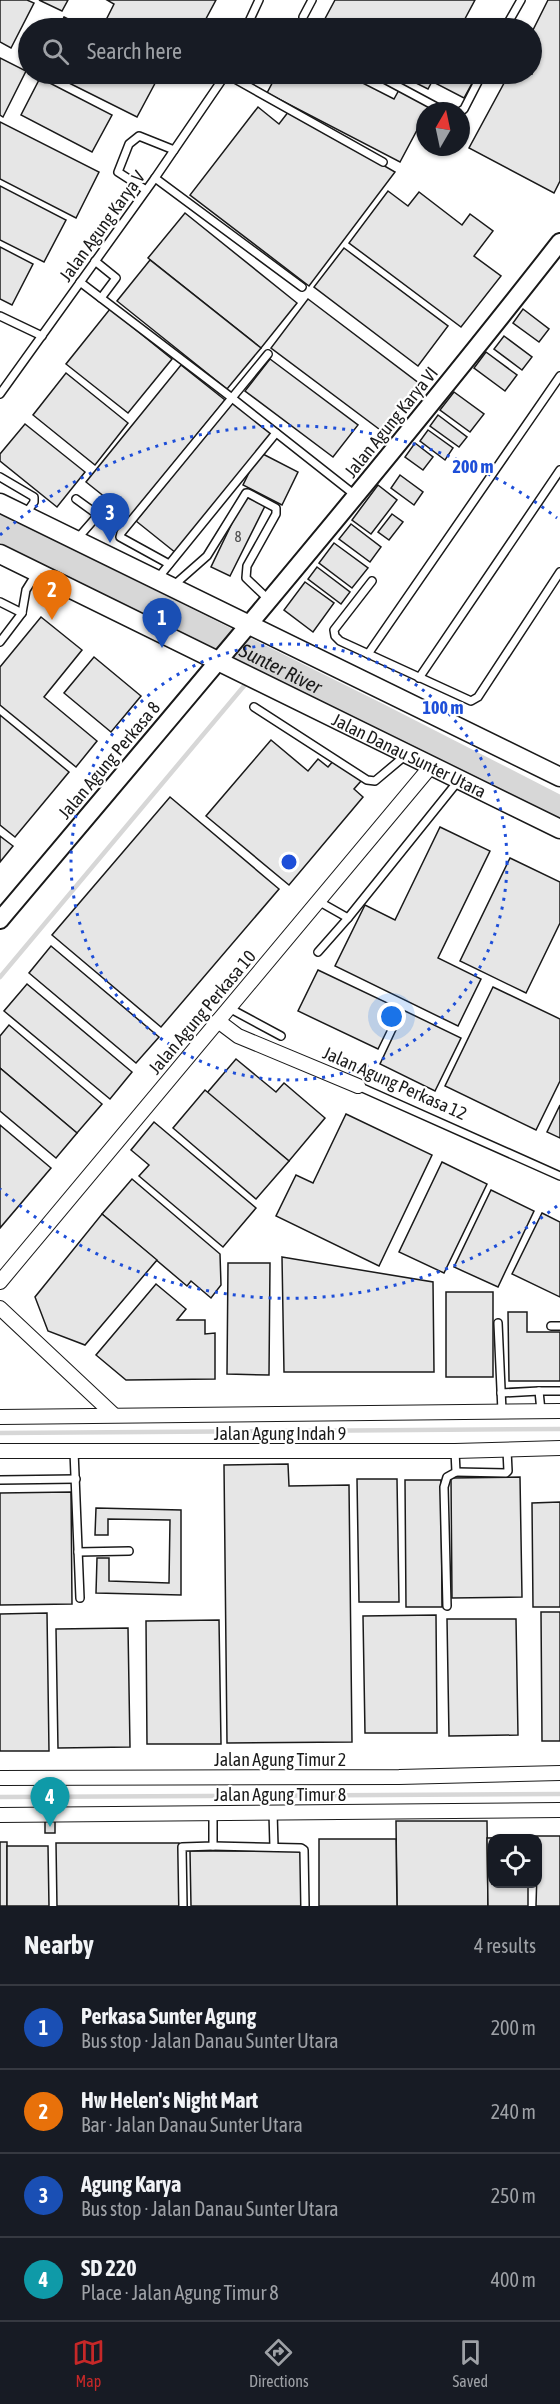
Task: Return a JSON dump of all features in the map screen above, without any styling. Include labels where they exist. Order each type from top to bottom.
[{"type":"main road","points":[[0,503],[164,584],[246,628],[560,777]]},
{"type":"main road","name":"Jalan Danau Sunter Utara","points":[[0,554],[224,660],[259,681],[560,829]]},
{"type":"street","name":"Jalan Agung Karya VI","points":[[246,628],[481,343],[560,242]]},
{"type":"street","name":"Jalan Agung Perkasa 8","points":[[0,920],[224,660],[246,628]]},
{"type":"street","name":"Jalan Agung Perkasa 10","points":[[0,1282],[432,765]]},
{"type":"street","name":"Jalan Agung Perkasa 12","points":[[218,1021],[238,1036],[358,1086]]},
{"type":"street","points":[[0,1308],[114,1415]]},
{"type":"street","name":"Jalan Agung Indah 9","points":[[0,1416],[560,1411]]},
{"type":"street","name":"Jalan Agung Indah 9","points":[[0,1451],[454,1451],[560,1448]]},
{"type":"street","name":"Jalan Agung Timur 2","points":[[0,1778],[399,1777],[560,1773]]},
{"type":"street","name":"Jalan Agung Timur 8","points":[[0,1815],[560,1810]]},
{"type":"lane","points":[[251,18],[259,0]]},
{"type":"lane","points":[[303,18],[312,0]]},
{"type":"lane","points":[[511,18],[521,0]]},
{"type":"lane","name":"Jalan Agung Karya V","points":[[0,394],[219,84]]},
{"type":"lane","points":[[244,84],[383,162]]},
{"type":"lane","points":[[394,84],[427,102]]},
{"type":"lane","points":[[468,102],[477,84]]},
{"type":"lane","points":[[146,190],[118,172],[129,144],[139,136],[174,150]]},
{"type":"lane","points":[[154,178],[302,287]]},
{"type":"lane","points":[[96,261],[116,278],[101,298]]},
{"type":"lane","points":[[80,282],[356,496]]},
{"type":"lane","points":[[0,316],[42,336]]},
{"type":"lane","points":[[169,564],[120,537],[120,533],[268,354]]},
{"type":"lane","points":[[0,378],[8,383]]},
{"type":"lane","points":[[368,654],[559,380]]},
{"type":"lane","points":[[164,584],[169,564],[276,433]]},
{"type":"lane","points":[[419,678],[560,470]]},
{"type":"lane","points":[[0,477],[34,497],[34,502],[25,515]]},
{"type":"lane","points":[[164,584],[207,556],[248,493],[276,508],[276,514],[247,566],[246,573],[246,578],[270,601]]},
{"type":"lane","points":[[76,498],[98,515],[77,540]]},
{"type":"lane","points":[[0,642],[22,613],[26,590],[37,572]]},
{"type":"lane","points":[[372,581],[334,630],[335,636],[340,641],[471,701],[478,697],[560,572]]},
{"type":"lane","points":[[0,602],[22,613]]},
{"type":"lane","points":[[254,707],[367,780],[375,781],[408,753]]},
{"type":"lane","points":[[318,952],[460,779]]},
{"type":"lane","points":[[318,901],[348,918]]},
{"type":"lane","points":[[228,1008],[280,1036]]},
{"type":"lane","name":"Jalan Agung Perkasa 12","points":[[358,1086],[560,1176]]},
{"type":"lane","points":[[498,1323],[502,1411]]},
{"type":"lane","points":[[551,1326],[560,1326]]},
{"type":"lane","points":[[539,1391],[540,1411]]},
{"type":"lane","points":[[501,1393],[560,1391]]},
{"type":"lane","points":[[447,1606],[444,1487],[447,1477],[456,1472],[506,1473],[508,1471],[507,1450]]},
{"type":"lane","points":[[74,1451],[80,1598]]},
{"type":"lane","points":[[454,1451],[456,1472]]},
{"type":"lane","points":[[0,1480],[76,1479]]},
{"type":"lane","points":[[78,1552],[129,1551]]},
{"type":"lane","points":[[213,1812],[213,1846]]},
{"type":"lane","points":[[273,1812],[274,1847]]},
{"type":"lane","points":[[183,1906],[182,1847],[184,1845],[298,1847],[304,1850],[304,1906]]},
{"type":"building","points":[[0,0],[27,0],[34,3],[26,18],[18,18],[18,34],[11,48],[0,42]]},
{"type":"building","points":[[39,0],[68,0],[62,11]]},
{"type":"building","points":[[107,0],[216,0],[206,18],[107,18],[114,4]]},
{"type":"building","points":[[335,0],[475,0],[465,18],[325,18]]},
{"type":"building","points":[[548,0],[560,0],[560,181],[554,193],[470,149],[504,84],[542,84],[542,18],[539,18]]},
{"type":"building","points":[[0,58],[18,67],[20,84],[3,117],[0,115]]},
{"type":"building","points":[[37,84],[52,84],[112,115],[92,152],[21,115]]},
{"type":"building","points":[[71,84],[155,84],[137,117]]},
{"type":"building","points":[[272,84],[365,84],[394,99],[399,90],[422,102],[416,102],[416,132],[400,162],[267,93]]},
{"type":"building","points":[[418,84],[431,84],[428,89]]},
{"type":"building","points":[[437,84],[472,84],[464,98]]},
{"type":"building","points":[[258,107],[279,124],[289,111],[395,172],[309,286],[190,195]]},
{"type":"building","points":[[0,122],[99,172],[76,218],[0,179]]},
{"type":"building","points":[[0,186],[66,220],[44,262],[0,240]]},
{"type":"building","points":[[388,191],[408,206],[419,192],[462,225],[470,214],[493,231],[474,256],[501,276],[461,327],[349,243]]},
{"type":"building","points":[[185,213],[297,303],[261,348],[148,258]]},
{"type":"building","points":[[0,247],[33,264],[12,305],[0,299]]},
{"type":"building","points":[[344,248],[448,326],[418,366],[314,287]]},
{"type":"building","points":[[150,260],[261,348],[227,389],[117,301]]},
{"type":"building","points":[[308,299],[420,384],[383,432],[271,348]]},
{"type":"building","points":[[110,309],[172,359],[128,413],[66,364]]},
{"type":"building","points":[[523,309],[549,329],[539,342],[513,323]]},
{"type":"building","points":[[504,336],[532,357],[522,370],[494,349]]},
{"type":"building","points":[[486,352],[517,375],[505,391],[474,368]]},
{"type":"building","points":[[270,359],[358,425],[333,457],[245,391]]},
{"type":"building","points":[[181,365],[225,400],[130,517],[86,482]]},
{"type":"building","points":[[66,373],[128,423],[95,465],[33,415]]},
{"type":"building","points":[[454,392],[484,414],[470,432],[440,410]]},
{"type":"building","points":[[232,402],[272,434],[176,553],[136,521]]},
{"type":"building","points":[[438,415],[467,437],[459,447],[430,426]]},
{"type":"building","points":[[25,424],[85,472],[57,507],[0,461],[0,454]]},
{"type":"building","points":[[428,430],[453,448],[445,460],[420,441]]},
{"type":"building","points":[[415,443],[433,457],[423,470],[405,457]]},
{"type":"building","points":[[259,452],[298,472],[282,505],[243,485]]},
{"type":"building","points":[[400,475],[423,492],[414,505],[391,488]]},
{"type":"building","points":[[378,485],[397,500],[371,534],[352,520]]},
{"type":"building","points":[[245,496],[265,506],[230,576],[211,567]]},
{"type":"building","points":[[392,514],[403,522],[389,540],[378,532]]},
{"type":"building","points":[[351,524],[381,547],[370,562],[339,539]]},
{"type":"building","points":[[334,543],[368,568],[352,588],[319,563]]},
{"type":"building","points":[[317,567],[350,592],[341,604],[308,579]]},
{"type":"building","points":[[305,582],[334,603],[313,632],[284,610]]},
{"type":"building","points":[[41,617],[82,650],[44,697],[97,741],[76,767],[0,705],[0,667]]},
{"type":"building","points":[[94,657],[141,696],[111,732],[64,693]]},
{"type":"building","points":[[0,715],[69,772],[15,837],[0,825]]},
{"type":"building","points":[[271,740],[308,771],[318,759],[328,767],[335,759],[361,781],[354,789],[363,797],[289,885],[206,816]]},
{"type":"building","points":[[170,797],[279,889],[161,1027],[52,935]]},
{"type":"building","points":[[440,827],[490,851],[438,958],[481,979],[458,1026],[335,966],[365,905],[395,920]]},
{"type":"building","points":[[0,836],[13,846],[0,862]]},
{"type":"building","points":[[510,858],[560,882],[560,923],[526,993],[460,961]]},
{"type":"building","points":[[51,946],[159,1037],[136,1063],[29,973]]},
{"type":"building","points":[[318,970],[398,1008],[378,1049],[298,1011]]},
{"type":"building","points":[[27,984],[132,1072],[110,1099],[4,1011]]},
{"type":"building","points":[[493,987],[560,1019],[560,1081],[536,1130],[445,1086]]},
{"type":"building","points":[[405,1011],[461,1038],[435,1091],[380,1064]]},
{"type":"building","points":[[9,1025],[102,1104],[77,1133],[0,1068],[0,1036]]},
{"type":"building","points":[[236,1059],[276,1092],[284,1083],[325,1118],[289,1161],[207,1093]]},
{"type":"building","points":[[0,1068],[77,1133],[56,1158],[0,1111]]},
{"type":"building","points":[[205,1090],[289,1161],[256,1199],[173,1128]]},
{"type":"building","points":[[560,1105],[560,1138],[547,1132]]},
{"type":"building","points":[[346,1114],[432,1155],[379,1266],[276,1216],[296,1175],[313,1183]]},
{"type":"building","points":[[154,1122],[256,1208],[223,1247],[139,1176],[149,1165],[131,1150]]},
{"type":"building","points":[[0,1125],[51,1168],[0,1228]]},
{"type":"building","points":[[442,1162],[487,1184],[444,1273],[399,1252]]},
{"type":"building","points":[[132,1179],[220,1254],[221,1285],[211,1298],[191,1281],[187,1286],[102,1214]]},
{"type":"building","points":[[491,1190],[534,1211],[498,1287],[454,1267]]},
{"type":"building","points":[[542,1213],[560,1222],[560,1297],[512,1274]]},
{"type":"building","points":[[102,1214],[157,1260],[85,1345],[48,1331],[35,1297]]},
{"type":"building","points":[[282,1257],[433,1282],[434,1372],[284,1372]]},
{"type":"building","points":[[228,1263],[270,1263],[269,1375],[227,1374]]},
{"type":"building","points":[[156,1284],[186,1309],[177,1320],[205,1320],[205,1334],[215,1333],[215,1379],[126,1380],[96,1355]]},
{"type":"building","points":[[446,1292],[493,1292],[493,1377],[446,1377]]},
{"type":"building","points":[[508,1312],[527,1312],[527,1332],[560,1332],[560,1381],[509,1381]]},
{"type":"building","points":[[288,1464],[289,1486],[349,1485],[352,1742],[227,1743],[224,1465]]},
{"type":"building","points":[[520,1477],[522,1597],[452,1598],[451,1478]]},
{"type":"building","points":[[357,1479],[397,1479],[399,1602],[359,1602]]},
{"type":"building","points":[[405,1480],[441,1480],[442,1607],[406,1607]]},
{"type":"building","points":[[71,1492],[72,1604],[0,1605],[0,1493]]},
{"type":"building","points":[[560,1502],[560,1607],[533,1607],[532,1503]]},
{"type":"building","points":[[96,1508],[181,1510],[181,1595],[96,1593],[97,1558],[109,1558],[109,1581],[169,1583],[170,1520],[108,1519],[108,1535],[95,1535]]},
{"type":"building","points":[[541,1612],[560,1612],[560,1741],[542,1741]]},
{"type":"building","points":[[47,1613],[49,1751],[0,1751],[0,1614]]},
{"type":"building","points":[[436,1615],[437,1733],[365,1733],[363,1616]]},
{"type":"building","points":[[447,1619],[516,1619],[518,1735],[449,1736]]},
{"type":"building","points":[[219,1620],[221,1744],[147,1744],[146,1621]]},
{"type":"building","points":[[128,1628],[130,1747],[58,1748],[56,1629]]},
{"type":"building","points":[[45,1821],[55,1821],[55,1833],[45,1833]]},
{"type":"building","points":[[396,1821],[487,1821],[488,1906],[397,1906]]},
{"type":"building","points":[[542,1836],[560,1836],[560,1906],[536,1906],[537,1888],[542,1888]]},
{"type":"building","points":[[487,1838],[488,1888],[528,1888],[528,1906],[488,1906]]},
{"type":"building","points":[[319,1839],[396,1839],[397,1906],[319,1906]]},
{"type":"building","points":[[0,1842],[7,1842],[7,1906],[0,1906]]},
{"type":"building","points":[[56,1843],[179,1843],[180,1906],[57,1906]]},
{"type":"building","points":[[7,1846],[48,1846],[49,1906],[7,1906]]},
{"type":"building","points":[[190,1851],[303,1851],[304,1906],[191,1906]]},
{"type":"waterway","name":"Sunter River","points":[[0,528],[560,809]]},
{"type":"waterway","points":[[254,674],[266,660]]},
{"type":"waterway","points":[[0,977],[249,680]]},
{"type":"waterway","points":[[0,1433],[560,1429]]},
{"type":"waterway","points":[[0,1797],[560,1794]]},
{"type":"place","name":"Agung Karya","points":[[110,543]]},
{"type":"place","name":"Hw Helen's Night Mart","points":[[52,620]]},
{"type":"place","name":"Perkasa Sunter Agung","points":[[162,648]]},
{"type":"place","name":"SD 220","points":[[50,1827]]}]
